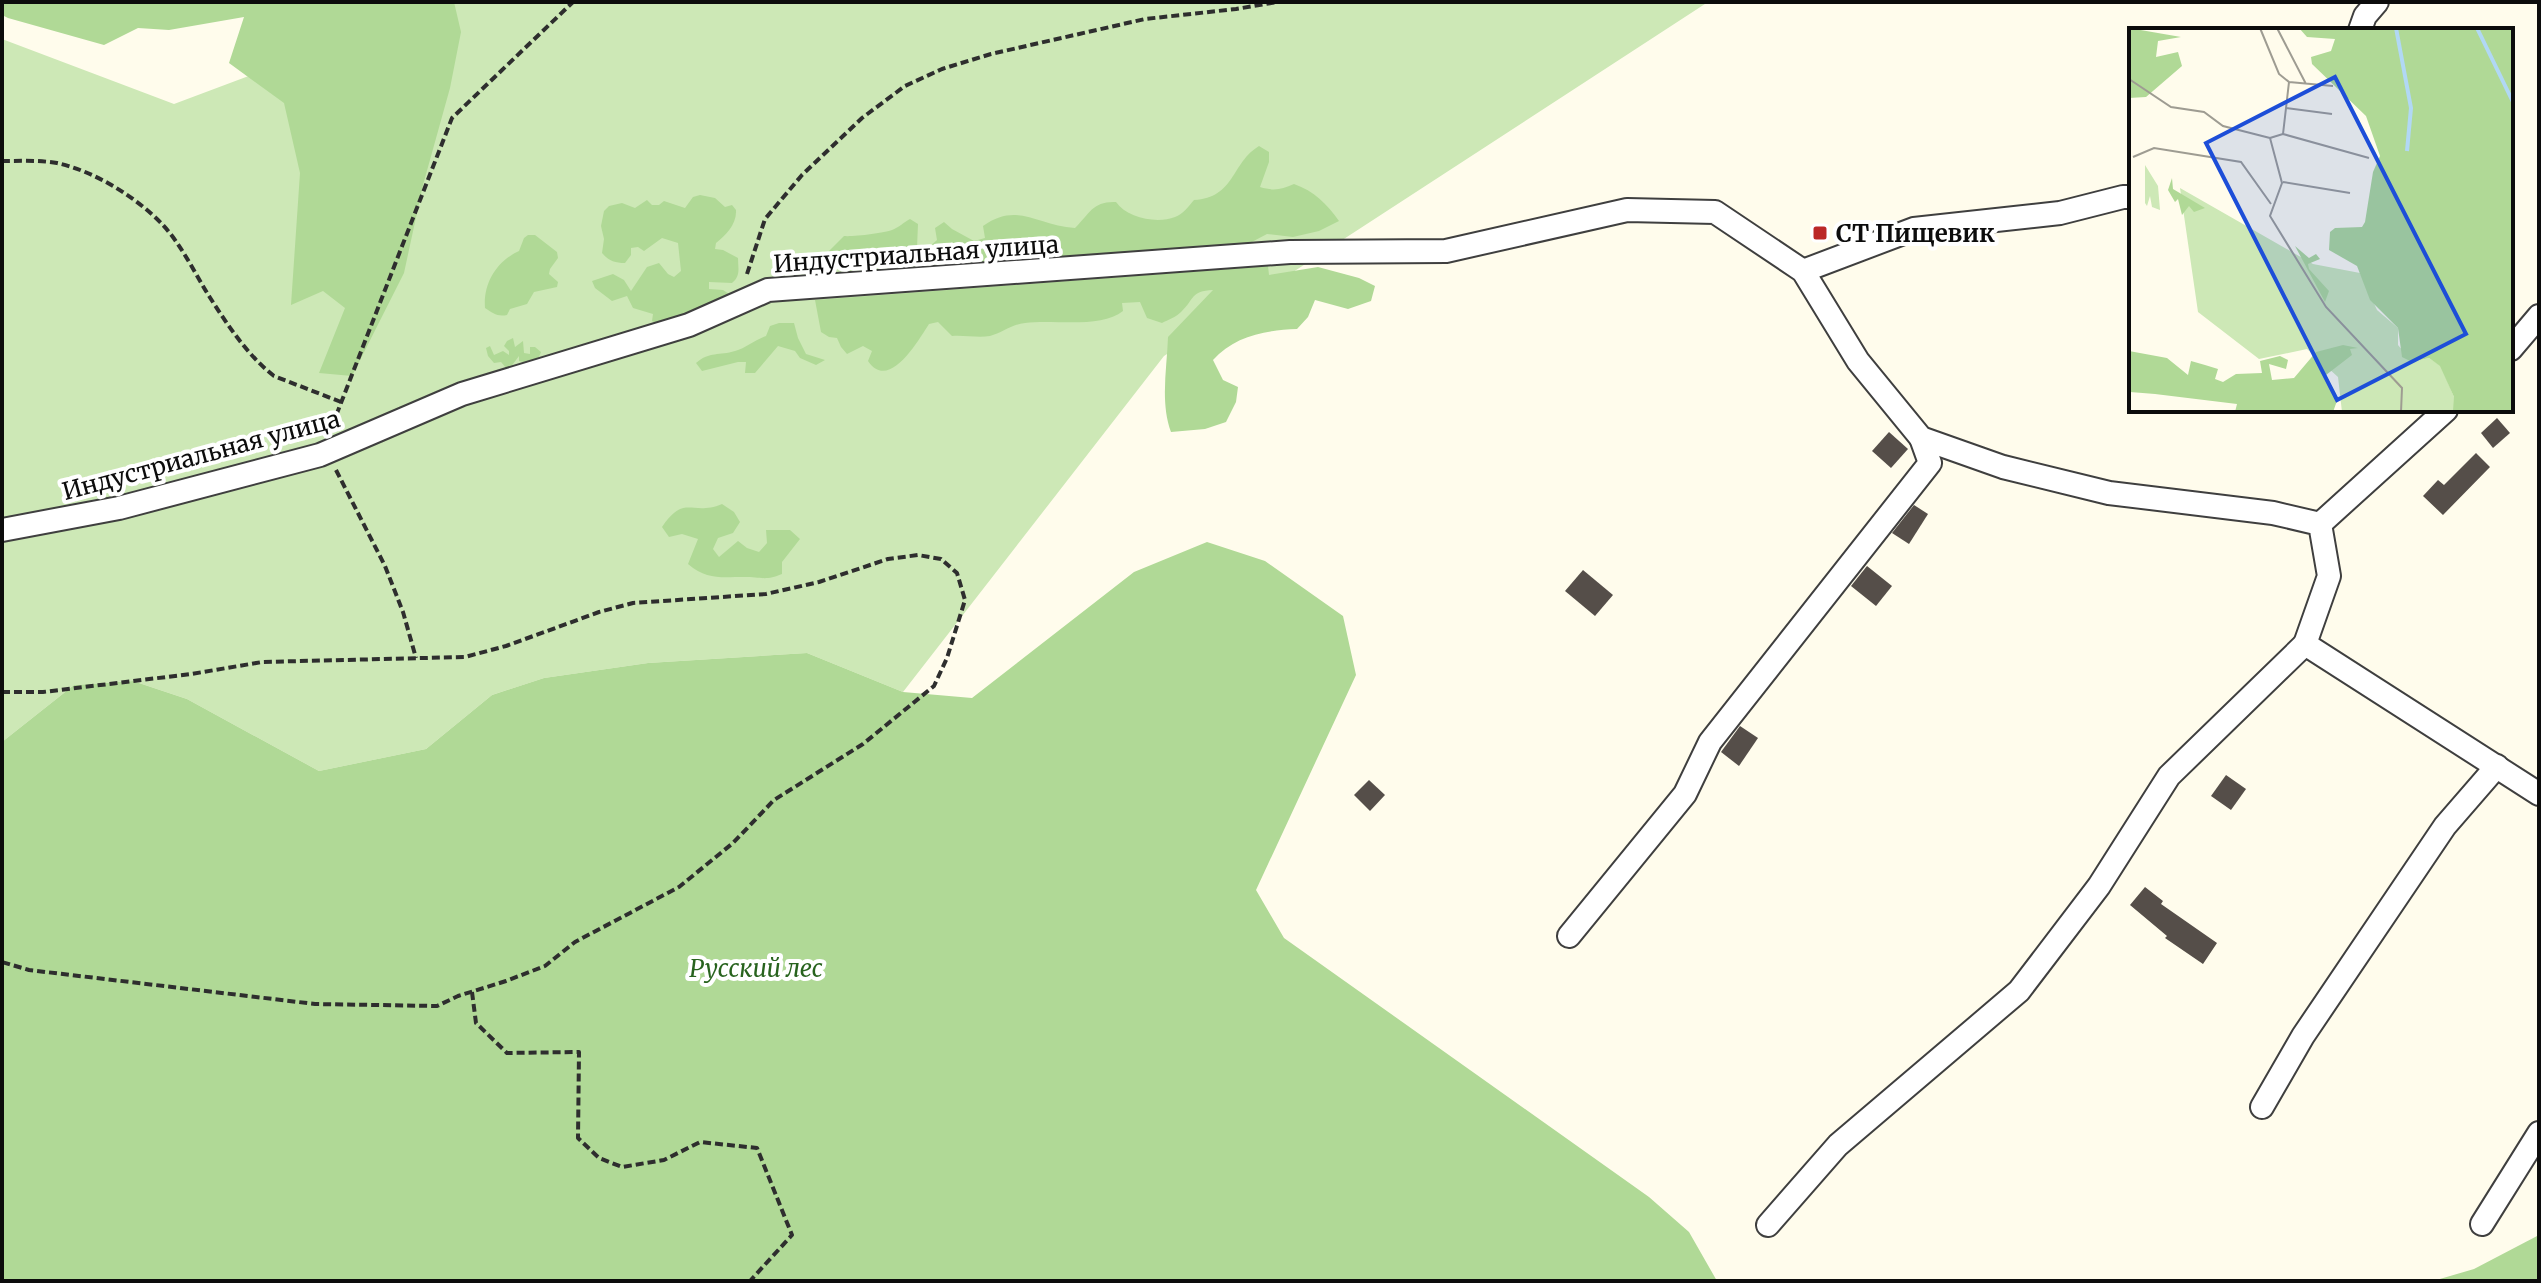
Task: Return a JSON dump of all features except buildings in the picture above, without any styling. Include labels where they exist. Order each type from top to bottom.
[{"type":"street","points":[[2361,28],[2365,16],[2377,2]]},
{"type":"street","points":[[1569,936],[1685,794],[1710,742],[1930,463],[1921,438],[1858,361],[1803,271],[1914,229],[2060,213],[2129,197]]},
{"type":"street","name":"Индустриальная улица","points":[[2,530],[119,508],[320,455],[462,394],[689,325],[768,290],[1290,252],[1446,251],[1627,210],[1715,212],[1803,271]]},
{"type":"street","points":[[2513,347],[2539,316]]},
{"type":"street","points":[[2320,524],[2444,412]]},
{"type":"street","points":[[1921,438],[2003,467],[2109,493],[2273,513],[2320,524]]},
{"type":"street","points":[[1768,1225],[1838,1145],[2019,991],[2099,886],[2169,776],[2305,644],[2329,576],[2320,524]]},
{"type":"street","points":[[2305,644],[2539,794]]},
{"type":"street","points":[[2262,1107],[2303,1036],[2445,826],[2497,766]]},
{"type":"street","points":[[2482,1224],[2539,1133]]},
{"type":"path","points":[[416,658],[385,566],[337,471],[320,455],[452,118],[573,2]]},
{"type":"path","points":[[738,303],[765,219],[802,175],[862,118],[905,86],[942,69],[991,54],[1145,19],[1277,2]]},
{"type":"path","points":[[2,161],[46,162],[71,167],[109,185],[145,208],[163,225],[232,332],[265,369],[274,376],[341,402]]},
{"type":"path","points":[[2,692],[43,692],[262,662],[465,657],[633,603],[766,594],[819,582],[888,559],[918,555],[941,559],[957,573],[965,600],[947,658],[934,686],[863,744],[774,800],[733,843],[679,887],[575,942],[545,966],[437,1006],[315,1004],[29,970],[2,962]]},
{"type":"path","points":[[472,992],[476,1023],[507,1053],[579,1052],[578,1138],[599,1158],[622,1167],[664,1160],[700,1142],[757,1148],[792,1235],[750,1281]]},
{"type":"green space","points":[[2,2],[454,2],[461,32],[404,273],[352,376],[319,373],[345,308],[323,291],[291,305],[300,173],[284,103],[229,63],[244,17],[169,30],[138,28],[104,45],[8,18],[2,15]]},
{"type":"green space","points":[[446,2],[1708,2],[1164,356],[903,692],[807,653],[648,663],[544,678],[492,695],[426,749],[319,771],[187,699],[133,681],[74,685],[2,742],[2,39],[174,104]]},
{"type":"green space","points":[[1259,146],[1269,152],[1269,162],[1260,187],[1277,189],[1294,184],[1308,190],[1339,221],[1319,231],[1293,237],[1267,234],[1246,245],[1098,258],[804,269],[823,257],[844,236],[888,231],[910,219],[918,224],[917,248],[928,248],[937,240],[935,228],[944,222],[974,241],[985,238],[983,226],[1007,215],[1075,228],[1092,209],[1108,202],[1116,202],[1135,216],[1168,219],[1181,214],[1194,200],[1218,193]]},
{"type":"green space","points":[[693,197],[715,198],[725,207],[732,205],[736,210],[733,224],[716,243],[715,249],[738,258],[738,275],[732,283],[709,282],[709,289],[723,290],[729,294],[721,305],[658,324],[652,321],[653,314],[633,308],[627,296],[612,301],[595,288],[592,281],[613,274],[624,280],[631,291],[647,267],[659,263],[674,277],[681,271],[678,243],[662,238],[644,251],[638,247],[631,248],[631,255],[625,263],[612,261],[605,256],[602,253],[604,239],[601,226],[604,211],[609,206],[622,203],[635,208],[647,200],[652,205],[664,201],[685,208]]},
{"type":"green space","points":[[528,235],[535,235],[557,252],[558,258],[549,274],[558,282],[557,287],[534,292],[527,304],[510,309],[507,315],[495,314],[485,308],[489,282],[498,267],[519,251]]},
{"type":"green space","points":[[1268,266],[1269,275],[1318,267],[1359,278],[1375,286],[1371,301],[1348,309],[1315,300],[1308,317],[1297,329],[1262,333],[1241,340],[1221,352],[1213,360],[1223,380],[1238,387],[1236,402],[1226,422],[1205,429],[1171,432],[1165,397],[1168,337],[1213,290],[1196,294],[1179,314],[1162,323],[1147,318],[1140,302],[1122,303],[1123,311],[1102,320],[1025,323],[985,337],[952,336],[938,322],[929,324],[902,360],[885,371],[876,369],[868,361],[872,351],[863,346],[847,354],[837,338],[821,332],[815,300]]},
{"type":"green space","points":[[794,323],[806,354],[825,360],[816,365],[800,358],[795,351],[778,346],[755,373],[745,373],[746,362],[702,371],[696,363],[710,355],[743,348],[766,336],[770,326]]},
{"type":"green space","points":[[513,338],[515,347],[523,341],[524,353],[530,354],[530,347],[535,347],[541,352],[539,357],[528,363],[519,361],[519,356],[507,369],[501,362],[494,363],[486,348],[490,346],[494,355],[503,351],[509,355],[504,346]]},
{"type":"green space","points":[[722,504],[734,512],[740,522],[733,533],[718,538],[713,549],[719,557],[738,541],[759,552],[767,543],[766,530],[790,530],[800,539],[782,562],[782,574],[767,578],[714,576],[701,573],[688,564],[698,539],[682,534],[669,537],[662,527],[683,508]]},
{"type":"green space","name":"Русский лес","points":[[1207,542],[1265,561],[1343,616],[1356,675],[1256,890],[1284,938],[1649,1197],[1689,1232],[1717,1281],[2,1281],[2,742],[74,685],[133,681],[187,699],[319,771],[426,749],[492,695],[544,678],[648,663],[807,653],[903,692],[972,698],[1134,572]]},
{"type":"green space","points":[[2539,1235],[2539,1281],[2433,1281],[2474,1269]]},
{"type":"place","name":"СТ Пищевик","points":[[1820,233]]}]
